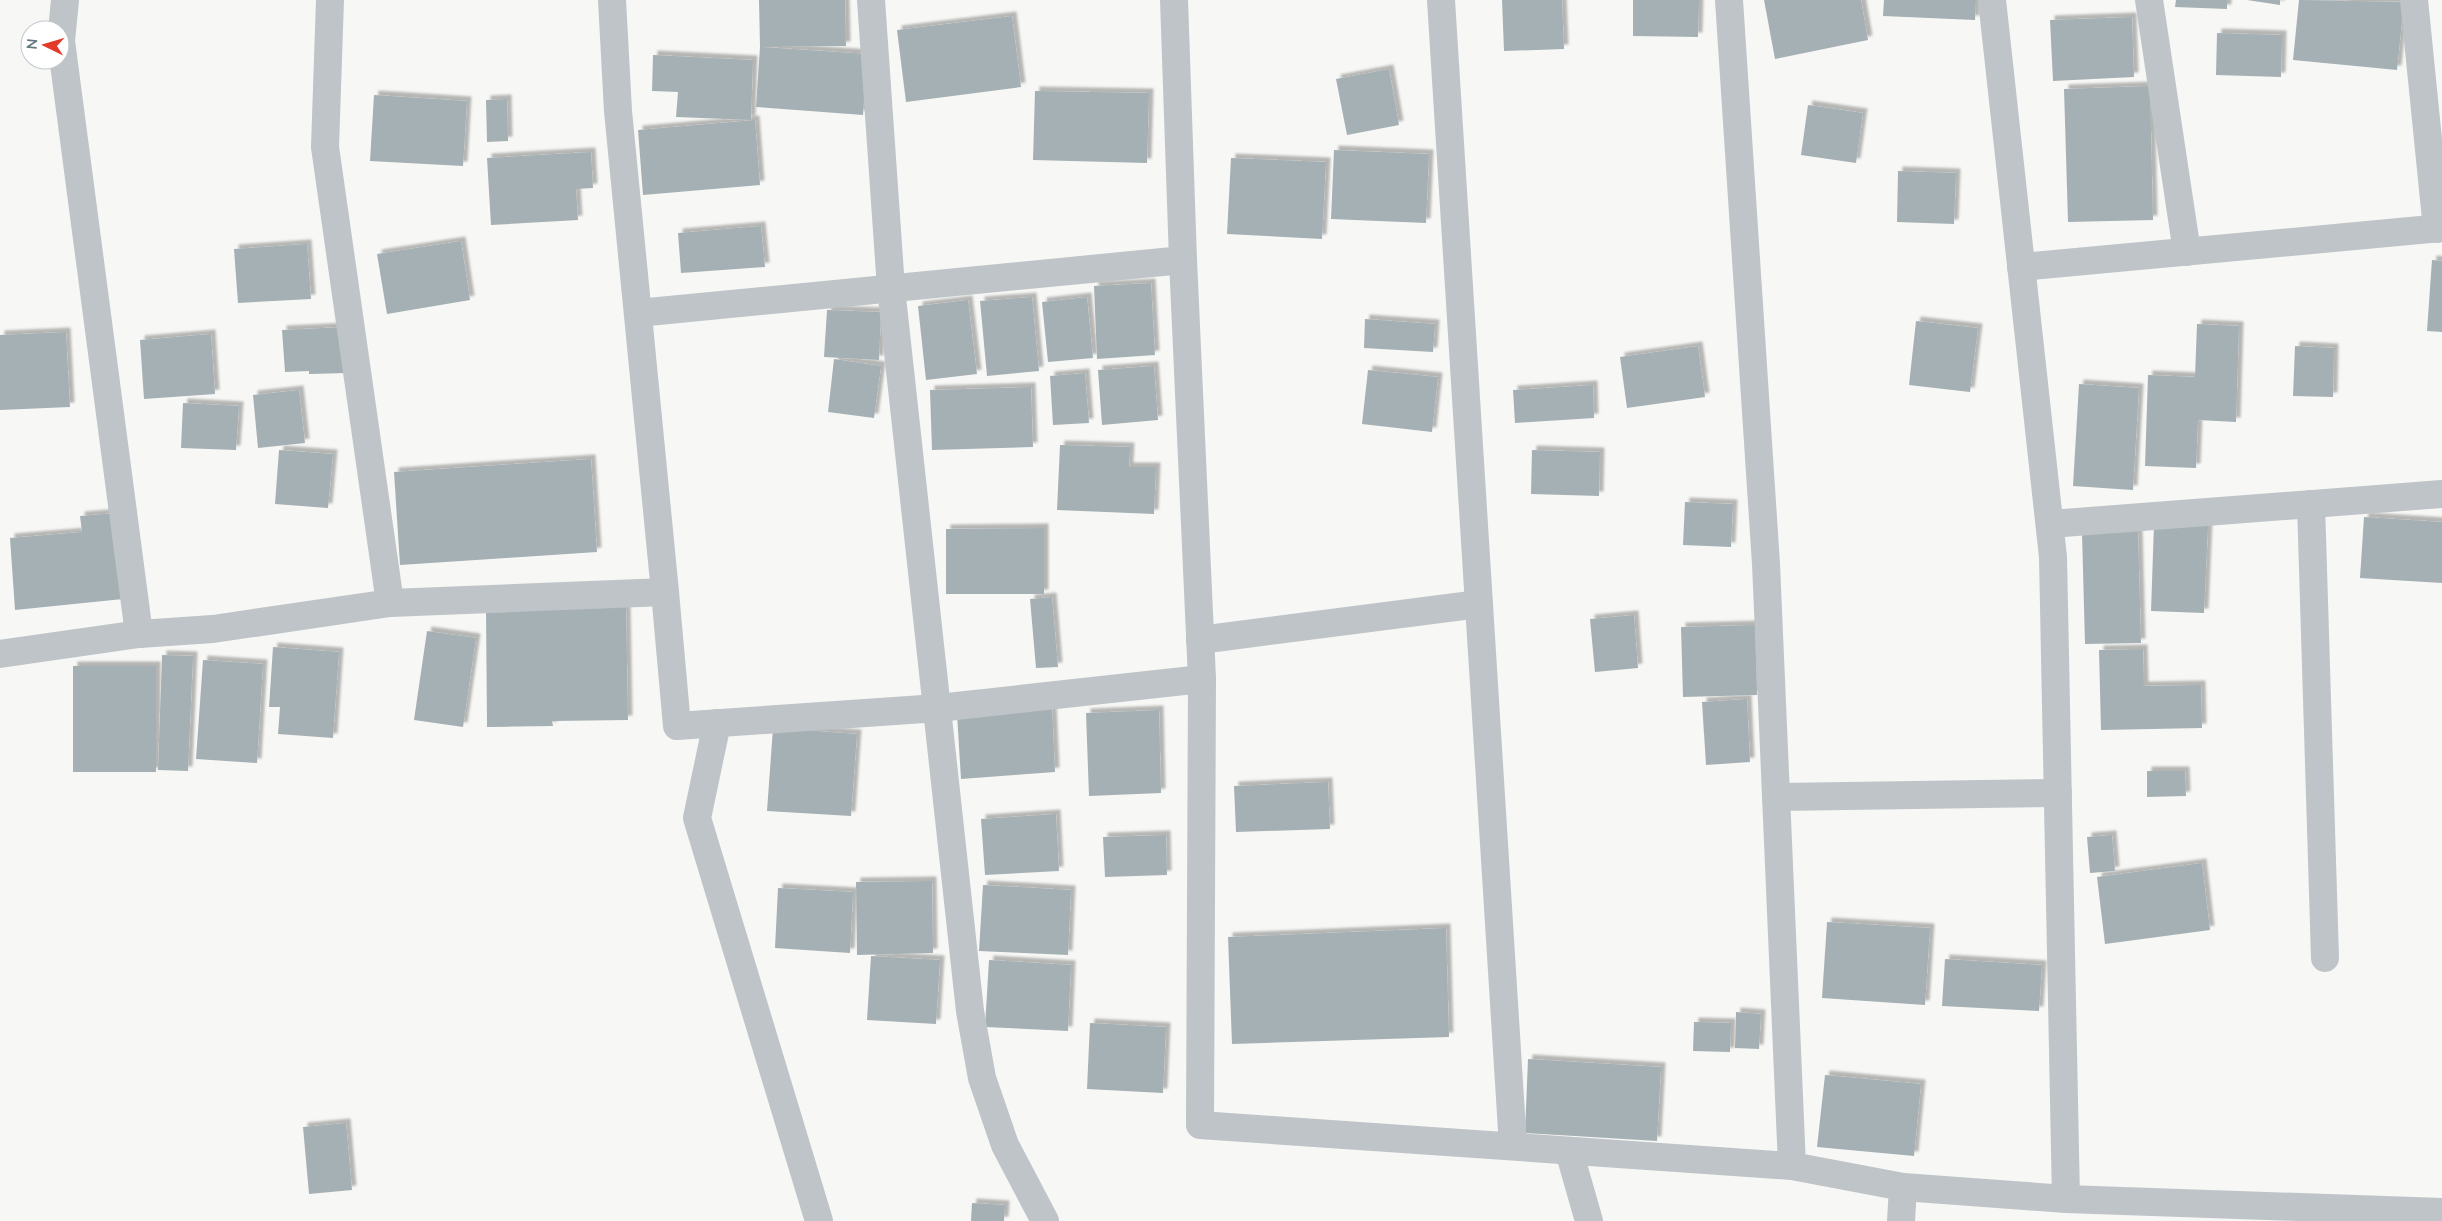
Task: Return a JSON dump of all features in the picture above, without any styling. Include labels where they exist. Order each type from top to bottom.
[{"type":"street","points":[[65,0],[61,41],[139,634]]},
{"type":"street","points":[[330,0],[325,147],[390,603]]},
{"type":"street","points":[[612,0],[618,111],[677,726],[938,708],[1202,679]]},
{"type":"street","points":[[871,0],[891,288],[970,1011],[982,1078],[1005,1145],[1045,1221]]},
{"type":"street","points":[[1174,0],[1183,260],[1202,679],[1200,1125],[1792,1166],[1903,1187],[2066,1199],[2149,1211],[2442,1212]]},
{"type":"street","points":[[1441,0],[1513,1146]]},
{"type":"street","points":[[1729,0],[1766,564],[1792,1166]]},
{"type":"street","points":[[1992,0],[2054,557],[2066,1199]]},
{"type":"street","points":[[2150,0],[2187,252]]},
{"type":"street","points":[[2021,267],[2440,228],[2414,0]]},
{"type":"street","points":[[638,313],[1183,260]]},
{"type":"street","points":[[2050,524],[2442,494]]},
{"type":"street","points":[[2310,504],[2325,958]]},
{"type":"street","points":[[0,654],[139,634],[213,629],[390,603],[665,592]]},
{"type":"street","points":[[1200,640],[1479,604]]},
{"type":"street","points":[[717,723],[697,818],[819,1221]]},
{"type":"street","points":[[1776,798],[2058,793]]},
{"type":"street","points":[[1569,1151],[1589,1221]]},
{"type":"street","points":[[1901,1221],[1903,1187]]},
{"type":"building","points":[[759,0],[845,0],[846,46],[763,47],[867,54],[863,115],[756,107],[760,47]]},
{"type":"building","points":[[1502,0],[1562,0],[1564,49],[1504,51]]},
{"type":"building","points":[[1633,0],[1699,0],[1698,37],[1633,36]]},
{"type":"building","points":[[1764,0],[1861,0],[1868,40],[1775,59]]},
{"type":"building","points":[[1884,0],[1976,0],[1975,20],[1883,16]]},
{"type":"building","points":[[2176,0],[2227,0],[2227,9],[2175,7]]},
{"type":"building","points":[[2247,0],[2280,0],[2280,5]]},
{"type":"building","points":[[2299,0],[2404,2],[2397,70],[2293,60]]},
{"type":"building","points":[[1012,16],[1021,87],[906,102],[897,30]]},
{"type":"building","points":[[2132,17],[2134,77],[2053,81],[2050,20]]},
{"type":"building","points":[[2217,33],[2282,35],[2281,77],[2216,75]]},
{"type":"building","points":[[653,55],[753,60],[751,120],[676,117],[678,92],[652,91]]},
{"type":"building","points":[[1389,69],[1399,125],[1347,135],[1336,79]]},
{"type":"building","points":[[2150,86],[2153,220],[2068,222],[2064,89]]},
{"type":"building","points":[[1035,91],[1149,93],[1147,163],[1033,160]]},
{"type":"building","points":[[374,95],[467,101],[463,166],[370,161]]},
{"type":"building","points":[[507,99],[508,141],[487,142],[486,100]]},
{"type":"building","points":[[1808,105],[1863,113],[1856,163],[1801,155]]},
{"type":"building","points":[[755,120],[760,185],[643,195],[638,130]]},
{"type":"building","points":[[1334,150],[1429,154],[1426,223],[1331,219]]},
{"type":"building","points":[[591,152],[593,188],[576,189],[578,220],[491,225],[487,158]]},
{"type":"building","points":[[1231,158],[1326,162],[1322,239],[1227,234]]},
{"type":"building","points":[[1898,171],[1956,173],[1954,224],[1897,222]]},
{"type":"building","points":[[761,226],[765,267],[681,273],[678,233]]},
{"type":"building","points":[[461,241],[470,300],[387,314],[377,254]]},
{"type":"building","points":[[307,244],[311,299],[238,303],[234,249]]},
{"type":"building","points":[[2432,260],[2442,261],[2442,332],[2427,331]]},
{"type":"building","points":[[1151,283],[1155,355],[1097,359],[1094,286]]},
{"type":"building","points":[[1032,297],[1039,371],[987,376],[980,301]]},
{"type":"building","points":[[1087,297],[1093,358],[1048,362],[1042,302]]},
{"type":"building","points":[[968,300],[977,374],[926,380],[918,306]]},
{"type":"building","points":[[827,310],[881,312],[879,360],[824,357]]},
{"type":"building","points":[[1365,319],[1435,324],[1433,352],[1364,348]]},
{"type":"building","points":[[1916,321],[1978,328],[1970,392],[1909,385]]},
{"type":"building","points":[[2197,324],[2239,326],[2236,422],[2198,420],[2196,468],[2145,466],[2148,375],[2195,377]]},
{"type":"building","points":[[345,327],[347,373],[309,374],[309,371],[285,372],[282,330]]},
{"type":"building","points":[[66,332],[70,407],[0,410],[0,335]]},
{"type":"building","points":[[211,334],[215,394],[144,399],[140,340]]},
{"type":"building","points":[[1698,346],[1705,397],[1627,408],[1620,357]]},
{"type":"building","points":[[2295,346],[2334,348],[2333,397],[2293,396]]},
{"type":"building","points":[[834,359],[881,366],[874,418],[828,412]]},
{"type":"building","points":[[1154,366],[1158,420],[1102,425],[1098,370]]},
{"type":"building","points":[[1368,370],[1438,377],[1432,432],[1362,424]]},
{"type":"building","points":[[1085,373],[1089,423],[1053,425],[1050,376]]},
{"type":"building","points":[[2079,384],[2139,388],[2133,490],[2073,486]]},
{"type":"building","points":[[1593,385],[1594,418],[1515,423],[1513,390]]},
{"type":"building","points":[[1031,387],[1033,447],[932,450],[930,390]]},
{"type":"building","points":[[299,390],[305,443],[258,448],[253,395]]},
{"type":"building","points":[[183,403],[239,406],[236,450],[181,448]]},
{"type":"building","points":[[1060,445],[1130,447],[1129,467],[1156,467],[1154,514],[1057,510]]},
{"type":"building","points":[[279,450],[333,454],[328,508],[275,504]]},
{"type":"building","points":[[1532,450],[1600,452],[1599,496],[1531,494]]},
{"type":"building","points":[[591,459],[597,552],[400,565],[394,472]]},
{"type":"building","points":[[1685,502],[1733,504],[1731,547],[1683,545]]},
{"type":"building","points":[[117,513],[123,599],[15,610],[10,538],[82,532],[80,516]]},
{"type":"building","points":[[2364,517],[2442,522],[2442,583],[2360,578]]},
{"type":"building","points":[[2154,524],[2208,526],[2204,613],[2151,611]]},
{"type":"building","points":[[1044,528],[1044,594],[946,594],[946,529]]},
{"type":"building","points":[[2138,532],[2141,643],[2085,644],[2082,533]]},
{"type":"building","points":[[1052,597],[1058,667],[1036,668],[1030,599]]},
{"type":"building","points":[[626,607],[628,720],[552,721],[553,726],[487,727],[486,609]]},
{"type":"building","points":[[1634,615],[1638,668],[1595,672],[1590,619]]},
{"type":"building","points":[[1755,625],[1757,695],[1683,697],[1681,627]]},
{"type":"building","points":[[427,631],[476,638],[463,727],[414,720]]},
{"type":"building","points":[[273,647],[339,652],[333,738],[278,734],[280,707],[269,707]]},
{"type":"building","points":[[2143,649],[2144,686],[2201,685],[2202,728],[2101,730],[2099,650]]},
{"type":"building","points":[[162,655],[193,656],[188,771],[158,770]]},
{"type":"building","points":[[203,660],[263,664],[257,763],[196,759]]},
{"type":"building","points":[[73,666],[156,666],[156,772],[73,772]]},
{"type":"building","points":[[1747,699],[1750,762],[1706,765],[1702,702]]},
{"type":"building","points":[[1052,708],[1055,772],[961,779],[957,714]]},
{"type":"building","points":[[1159,710],[1161,793],[1089,796],[1086,713]]},
{"type":"building","points":[[773,728],[857,734],[851,816],[767,811]]},
{"type":"building","points":[[2147,771],[2185,771],[2186,796],[2147,797]]},
{"type":"building","points":[[1328,782],[1330,829],[1236,832],[1234,786]]},
{"type":"building","points":[[1056,814],[1059,871],[985,875],[981,819]]},
{"type":"building","points":[[1166,835],[1167,875],[1105,877],[1103,837]]},
{"type":"building","points":[[2112,835],[2115,871],[2090,873],[2087,837]]},
{"type":"building","points":[[2202,863],[2210,930],[2105,944],[2097,877]]},
{"type":"building","points":[[932,881],[933,953],[857,955],[856,882]]},
{"type":"building","points":[[983,885],[1071,890],[1068,955],[979,951]]},
{"type":"building","points":[[778,888],[853,892],[850,953],[775,948]]},
{"type":"building","points":[[1827,922],[1930,928],[1925,1005],[1822,998]]},
{"type":"building","points":[[1446,928],[1449,1037],[1232,1044],[1228,937]]},
{"type":"building","points":[[871,956],[940,960],[936,1024],[867,1020]]},
{"type":"building","points":[[1945,959],[2042,965],[2039,1011],[1942,1006]]},
{"type":"building","points":[[989,960],[1071,965],[1068,1031],[985,1027]]},
{"type":"building","points":[[1736,1012],[1761,1014],[1759,1049],[1735,1048]]},
{"type":"building","points":[[1694,1022],[1731,1023],[1730,1052],[1693,1051]]},
{"type":"building","points":[[1090,1023],[1166,1027],[1163,1093],[1087,1089]]},
{"type":"building","points":[[1528,1059],[1661,1067],[1657,1141],[1525,1133]]},
{"type":"building","points":[[1825,1075],[1921,1084],[1914,1156],[1817,1147]]},
{"type":"building","points":[[346,1123],[352,1190],[309,1194],[303,1127]]},
{"type":"building","points":[[972,1203],[1005,1205],[1004,1221],[971,1221]]}]
